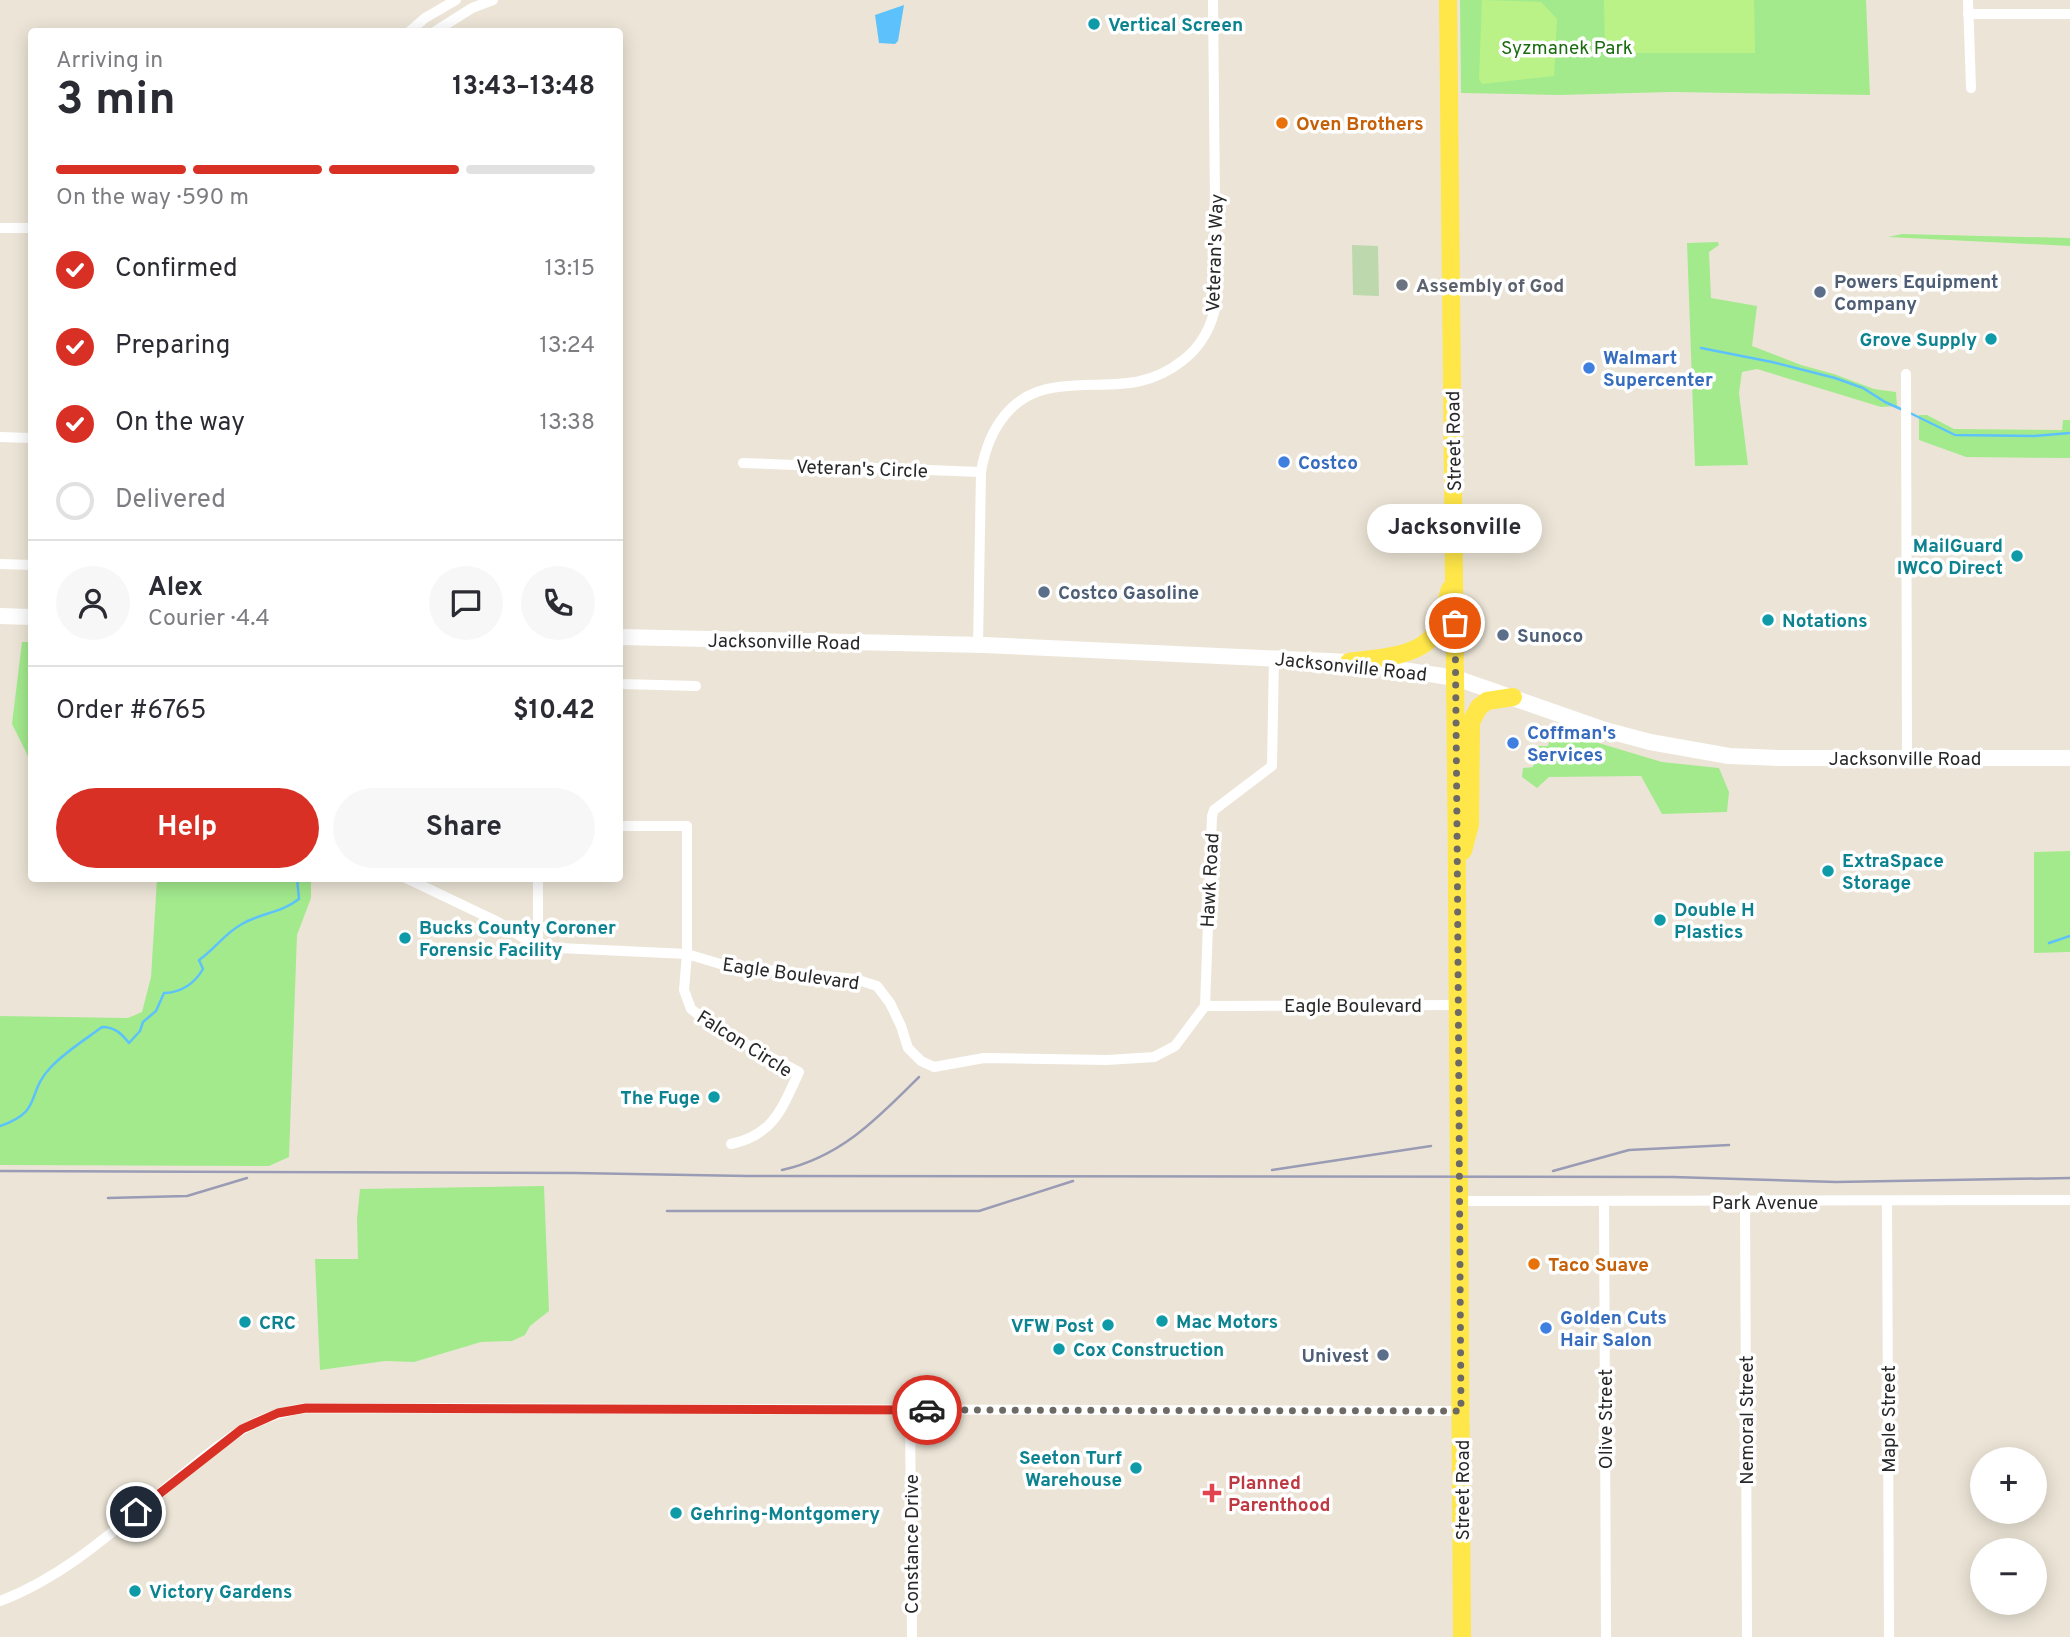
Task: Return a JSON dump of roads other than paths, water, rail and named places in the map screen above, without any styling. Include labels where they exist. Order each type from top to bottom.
[{"type":"main road","name":"Street Road","points":[[1448,0],[1459,864],[1462,1637]]},
{"type":"main road","points":[[1349,662],[1411,651],[1430,639],[1440,620],[1455,576]]},
{"type":"main road","points":[[0,616],[28,617]]},
{"type":"main road","name":"Jacksonville Road","points":[[623,637],[978,645],[1349,662],[1456,678],[1621,735],[1730,756],[2070,758]]},
{"type":"main road","points":[[1459,864],[1470,825],[1471,722],[1479,707],[1487,701],[1513,696]]},
{"type":"street","points":[[414,28],[456,0]]},
{"type":"street","points":[[440,28],[478,3],[493,0]]},
{"type":"street","name":"Veteran's Way","points":[[978,645],[981,472],[993,431],[1019,402],[1038,392],[1058,387],[1130,384],[1158,376],[1190,355],[1209,327],[1216,302],[1213,0]]},
{"type":"street","points":[[1968,0],[1971,88]]},
{"type":"street","points":[[1968,14],[2070,15]]},
{"type":"street","points":[[0,228],[28,228]]},
{"type":"street","points":[[1906,374],[1907,758]]},
{"type":"street","points":[[0,437],[28,438]]},
{"type":"street","name":"Veteran's Circle","points":[[743,463],[981,472]]},
{"type":"street","points":[[0,564],[28,565]]},
{"type":"street","name":"Hawk Road","points":[[1205,1006],[1212,816],[1214,810],[1272,766],[1274,657]]},
{"type":"street","points":[[623,684],[696,686]]},
{"type":"street","name":"Falcon Circle","points":[[623,826],[687,826],[687,954],[684,996],[691,1009],[719,1030],[799,1072],[773,1123],[755,1136],[731,1144]]},
{"type":"street","points":[[414,882],[498,922],[538,947]]},
{"type":"street","points":[[538,882],[538,947]]},
{"type":"street","name":"Eagle Boulevard","points":[[538,947],[687,954],[727,966],[855,979],[877,986],[890,1003],[908,1048],[921,1062],[934,1067],[984,1058],[1107,1060],[1154,1057],[1175,1046],[1205,1006],[1459,1005]]},
{"type":"street","name":"Park Avenue","points":[[1460,1201],[2070,1200]]},
{"type":"street","name":"Olive Street","points":[[1604,1201],[1606,1637]]},
{"type":"street","name":"Maple Street","points":[[1887,1201],[1889,1637]]},
{"type":"street","name":"Nemoral Street","points":[[1745,1202],[1747,1637]]},
{"type":"street","points":[[0,1601],[70,1564],[230,1437],[255,1422],[289,1410],[1461,1411]]},
{"type":"street","name":"Constance Drive","points":[[910,1410],[912,1637]]},
{"type":"water","points":[[904,5],[898,41],[895,44],[879,43],[875,15]]},
{"type":"waterway","points":[[1701,348],[1835,378],[1863,388],[1903,410]]},
{"type":"waterway","points":[[1910,413],[1955,435],[2034,436],[2070,433]]},
{"type":"waterway","points":[[0,1126],[23,1114],[51,1067],[102,1027],[118,1032],[129,1043],[140,1031],[143,1022],[156,1011],[164,993],[182,989],[192,983],[203,969],[199,960],[230,932],[249,920],[299,899],[297,882]]},
{"type":"waterway","points":[[2049,943],[2070,936]]},
{"type":"railway","points":[[782,1170],[823,1156],[840,1146],[873,1121],[919,1077]]},
{"type":"railway","points":[[1553,1171],[1629,1150],[1729,1145]]},
{"type":"railway","points":[[1272,1170],[1431,1146]]},
{"type":"railway","points":[[0,1171],[747,1176],[1673,1177],[1836,1182],[2070,1178]]},
{"type":"railway","points":[[108,1198],[187,1196],[247,1178]]},
{"type":"railway","points":[[667,1211],[979,1211],[1073,1181]]},
{"type":"place","name":"Vertical Screen","points":[[1094,24]]},
{"type":"place","name":"Oven Brothers","points":[[1282,123]]},
{"type":"place","name":"Assembly of God","points":[[1402,285]]},
{"type":"place","name":"Powers Equipment Company","points":[[1820,292]]},
{"type":"place","name":"Grove Supply","points":[[1991,339]]},
{"type":"place","name":"Walmart Supercenter","points":[[1589,368]]},
{"type":"place","name":"Costco","points":[[1284,462]]},
{"type":"place","name":"MailGuard IWCO Direct","points":[[2017,556]]},
{"type":"place","name":"Costco Gasoline","points":[[1044,592]]},
{"type":"place","name":"Notations","points":[[1768,620]]},
{"type":"place","name":"Jacksonville","points":[[1455,623]]},
{"type":"place","name":"Sunoco","points":[[1503,635]]},
{"type":"place","name":"Coffman's Services","points":[[1513,743]]},
{"type":"place","name":"ExtraSpace Storage","points":[[1828,871]]},
{"type":"place","name":"Double H Plastics","points":[[1660,920]]},
{"type":"place","name":"Bucks County Coroner Forensic Facility","points":[[405,938]]},
{"type":"place","name":"The Fuge","points":[[714,1097]]},
{"type":"place","name":"Taco Suave","points":[[1534,1264]]},
{"type":"place","name":"Mac Motors","points":[[1162,1321]]},
{"type":"place","name":"CRC","points":[[245,1322]]},
{"type":"place","name":"VFW Post","points":[[1108,1325]]},
{"type":"place","name":"Golden Cuts Hair Salon","points":[[1546,1328]]},
{"type":"place","name":"Cox Construction","points":[[1059,1349]]},
{"type":"place","name":"Univest","points":[[1383,1355]]},
{"type":"place","name":"Seeton Turf Warehouse","points":[[1136,1468]]},
{"type":"place","name":"Planned Parenthood","points":[[1212,1493]]},
{"type":"place","name":"Gehring-Montgomery","points":[[676,1513]]},
{"type":"place","name":"Victory Gardens","points":[[135,1591]]},
{"type":"park label","name":"Syzmanek Park","points":[[1567,47]]}]
